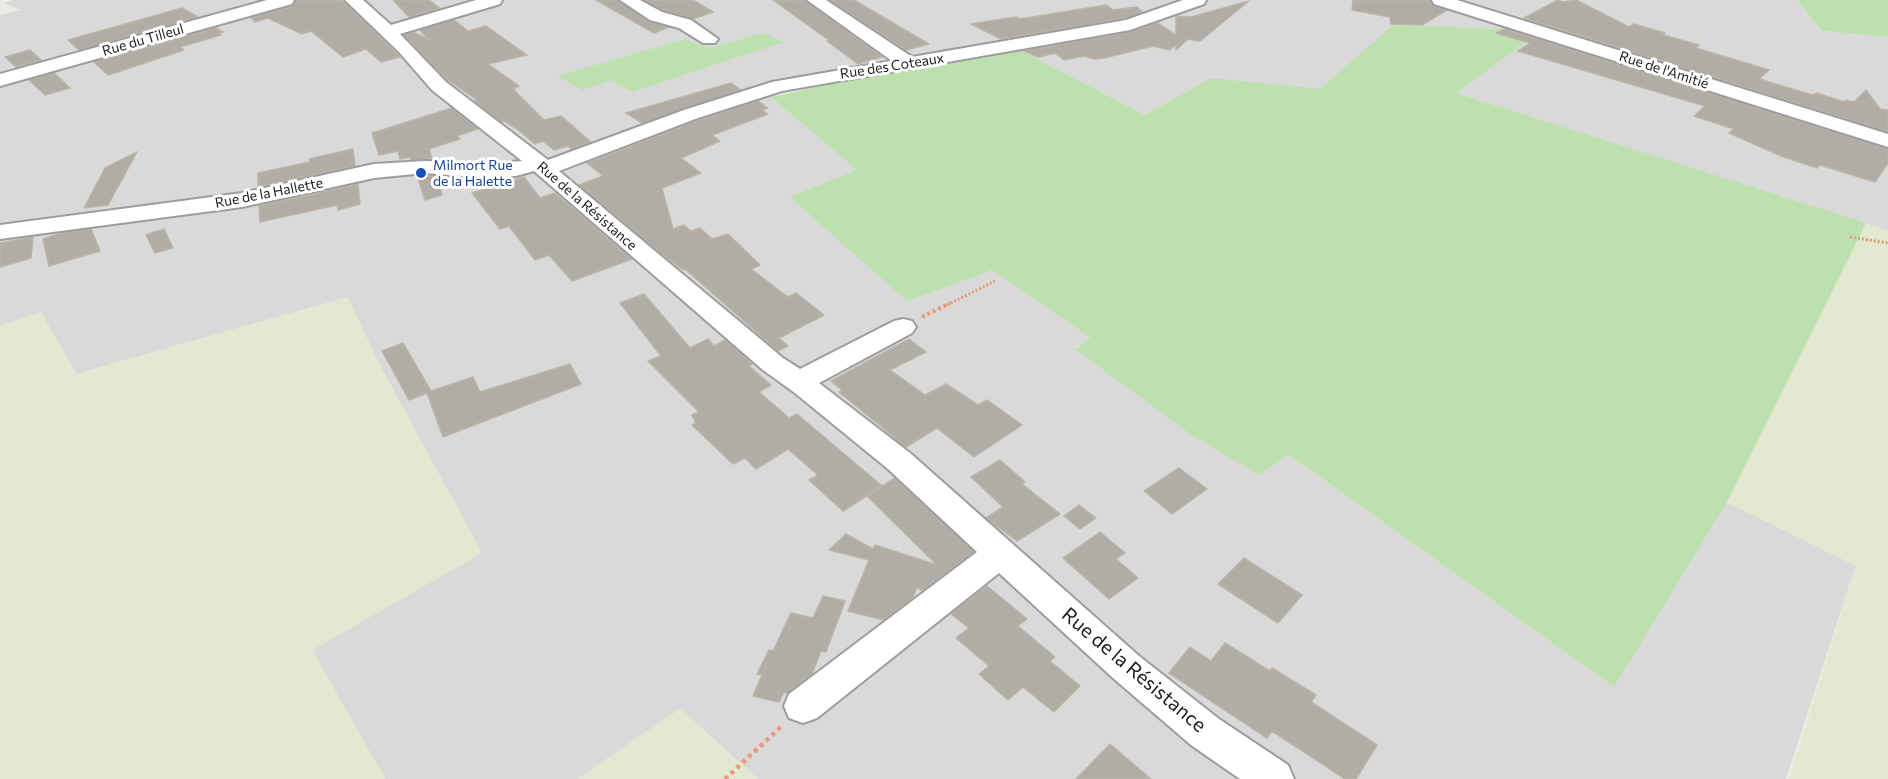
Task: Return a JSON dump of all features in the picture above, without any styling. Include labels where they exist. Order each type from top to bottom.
[{"type":"street","name":"Rue du Tilleul","points":[[0,80],[286,0]]},
{"type":"street","name":"Rue de la Résistance","points":[[353,0],[394,30],[405,48],[439,86],[541,166],[773,364],[899,461],[999,554],[1170,703],[1205,732],[1274,779]]},
{"type":"street","points":[[382,3],[394,30],[494,0]]},
{"type":"street","points":[[628,0],[656,16],[686,24],[709,39]]},
{"type":"street","points":[[815,0],[909,64]]},
{"type":"street","name":"Rue des Coteaux","points":[[541,166],[591,152],[755,93],[818,79],[1130,25],[1198,0]]},
{"type":"street","name":"Rue de l'Amitié","points":[[1440,0],[1888,141]]},
{"type":"street","name":"Rue de la Hallette","points":[[0,232],[242,200],[374,171],[424,167],[498,170],[541,166]]},
{"type":"street","points":[[798,382],[903,327]]},
{"type":"street","points":[[803,706],[999,554]]},
{"type":"path","points":[[1850,237],[1888,243]]},
{"type":"path","points":[[903,327],[994,280]]},
{"type":"path","points":[[725,779],[803,706]]},
{"type":"shaded area","points":[[14,0],[1797,0],[1822,31],[1888,37],[1888,231],[1456,93],[1510,26],[1505,29],[1393,25],[1320,90],[1211,78],[1145,115],[1018,49],[837,80],[769,95],[860,172],[992,270],[1092,338],[1075,348],[1288,454],[1614,687],[1716,497],[1856,565],[1786,779],[758,779],[680,709],[577,779],[385,779],[312,650],[481,552],[376,358],[348,297],[76,374],[41,313],[0,326],[0,15],[21,10],[3,3]]},
{"type":"green space","points":[[1797,0],[1888,0],[1888,37],[1822,31]]},
{"type":"green space","points":[[1393,25],[1505,29],[1510,26],[1537,34],[1456,93],[1866,223],[1727,502],[1614,687],[1288,454],[1259,475],[1189,433],[1075,349],[1091,338],[992,270],[907,301],[790,197],[857,170],[771,97],[869,76],[1020,50],[1145,115],[1211,78],[1320,89]]},
{"type":"green space","points":[[763,33],[784,42],[632,92],[611,80],[582,90],[557,76],[685,39],[710,48]]},
{"type":"green space","points":[[1866,223],[1888,231],[1888,779],[1789,779],[1856,566],[1716,497]]},
{"type":"green space","points":[[348,297],[376,358],[482,553],[312,650],[385,779],[0,779],[0,326],[41,312],[77,374]]},
{"type":"green space","points":[[680,709],[758,779],[577,779]]},
{"type":"building","points":[[296,0],[344,2],[400,57],[381,62],[366,49],[343,57],[311,31],[302,34],[268,18],[255,22],[251,18],[293,6]]},
{"type":"building","points":[[393,0],[429,0],[440,8],[409,17]]},
{"type":"building","points":[[596,0],[618,0],[649,22],[669,27],[654,33]]},
{"type":"building","points":[[645,0],[693,0],[713,12],[693,19],[663,10]]},
{"type":"building","points":[[773,0],[805,0],[882,57],[858,64]]},
{"type":"building","points":[[830,0],[854,0],[929,44],[906,50]]},
{"type":"building","points":[[1353,0],[1430,0],[1433,6],[1447,10],[1422,25],[1391,24],[1390,17],[1352,10]]},
{"type":"building","points":[[1558,0],[1563,2],[1576,0],[1629,27],[1634,24],[1665,33],[1663,35],[1699,45],[1696,48],[1769,70],[1759,79],[1812,95],[1817,93],[1844,102],[1846,100],[1854,102],[1866,90],[1880,109],[1888,110],[1888,132],[1524,18]]},
{"type":"building","points":[[1249,1],[1200,41],[1188,39],[1176,50],[1176,45],[1169,50],[1153,46],[1104,58],[1094,59],[1084,56],[1064,60],[1055,53],[1038,57],[1024,51],[1130,32],[1158,23],[1176,35],[1176,16],[1191,17]]},
{"type":"building","points":[[1106,5],[1113,10],[1137,7],[1143,12],[1125,18],[1001,39],[971,24],[1016,17],[1020,19]]},
{"type":"building","points":[[182,8],[198,17],[79,50],[68,40]]},
{"type":"building","points":[[454,20],[468,31],[486,26],[527,55],[488,64],[519,86],[513,89],[544,120],[561,116],[591,142],[571,149],[568,146],[554,150],[543,141],[535,144],[517,129],[504,121],[501,122],[475,101],[477,100],[448,80],[404,35],[413,32],[428,39],[420,30]]},
{"type":"building","points":[[216,28],[223,32],[218,33],[221,35],[180,47],[184,50],[108,75],[94,62]]},
{"type":"building","points":[[1505,29],[1888,149],[1888,163],[1875,182],[1820,165],[1817,168],[1781,156],[1729,133],[1734,129],[1694,116],[1705,106],[1518,51],[1530,43],[1496,33]]},
{"type":"building","points":[[30,50],[41,60],[16,67],[5,57]]},
{"type":"building","points":[[54,73],[70,88],[45,95],[29,80]]},
{"type":"building","points":[[731,83],[741,90],[642,123],[626,113]]},
{"type":"building","points":[[758,101],[768,108],[762,110],[768,114],[712,135],[720,141],[681,158],[701,173],[662,188],[673,229],[684,225],[691,231],[700,228],[712,239],[728,234],[760,265],[751,269],[788,297],[796,293],[824,315],[779,338],[788,346],[778,351],[685,269],[683,270],[657,250],[579,185],[603,176],[587,163],[699,120]]},
{"type":"building","points":[[452,108],[478,129],[457,136],[460,139],[429,149],[432,159],[411,160],[410,157],[400,159],[398,151],[379,155],[372,133]]},
{"type":"building","points":[[353,149],[355,166],[258,187],[258,173],[310,162],[309,159]]},
{"type":"building","points":[[137,152],[108,205],[84,208],[105,168]]},
{"type":"building","points":[[417,176],[437,176],[442,195],[425,200]]},
{"type":"building","points":[[524,177],[540,198],[555,193],[632,259],[572,281],[549,255],[535,260],[509,226],[500,229],[472,193]]},
{"type":"building","points":[[358,184],[360,204],[338,210],[337,205],[260,222],[259,206]]},
{"type":"building","points":[[91,229],[100,251],[49,266],[43,239],[61,233]]},
{"type":"building","points":[[164,229],[173,248],[155,253],[146,235]]},
{"type":"building","points":[[33,237],[31,258],[0,267],[0,243]]},
{"type":"building","points":[[644,294],[690,348],[708,339],[714,346],[725,340],[752,364],[749,366],[771,385],[759,392],[789,418],[797,414],[882,486],[843,511],[809,480],[818,475],[788,449],[756,469],[745,458],[733,464],[692,425],[696,423],[692,415],[699,412],[648,361],[661,356],[620,303]]},
{"type":"building","points":[[909,339],[926,352],[890,370],[925,395],[946,384],[978,405],[987,400],[1022,425],[974,457],[937,428],[906,447],[839,392],[842,390],[831,381]]},
{"type":"building","points":[[403,343],[431,391],[473,377],[480,392],[570,364],[581,384],[443,437],[427,393],[409,400],[382,351]]},
{"type":"building","points":[[1000,460],[1025,482],[1022,484],[1060,514],[1017,541],[986,518],[1003,507],[971,477]]},
{"type":"building","points":[[1179,468],[1207,489],[1172,514],[1144,491]]},
{"type":"building","points":[[895,478],[974,552],[922,591],[917,587],[913,597],[884,620],[848,611],[869,560],[829,550],[846,534],[873,549],[875,545],[937,565],[867,496]]},
{"type":"building","points":[[1079,505],[1096,518],[1080,529],[1064,516]]},
{"type":"building","points":[[1100,532],[1125,553],[1116,559],[1138,578],[1109,599],[1063,558]]},
{"type":"building","points":[[1244,558],[1302,595],[1278,623],[1218,584]]},
{"type":"building","points":[[987,586],[1027,619],[1018,626],[1055,657],[1050,661],[1080,686],[1054,712],[1023,687],[1008,700],[979,674],[989,666],[956,638],[969,628],[951,614]]},
{"type":"building","points":[[823,596],[845,601],[826,652],[821,651],[812,674],[787,693],[784,692],[779,702],[753,696],[762,675],[757,674],[769,650],[773,651],[791,613],[813,618]]},
{"type":"building","points":[[1225,643],[1270,671],[1272,668],[1316,695],[1311,702],[1377,745],[1356,779],[1345,779],[1272,731],[1267,738],[1169,673],[1190,647],[1211,661]]},
{"type":"building","points":[[1110,744],[1151,779],[1076,779]]},
{"type":"place","name":"Milmort Rue de la Halette","points":[[421,173]]}]
